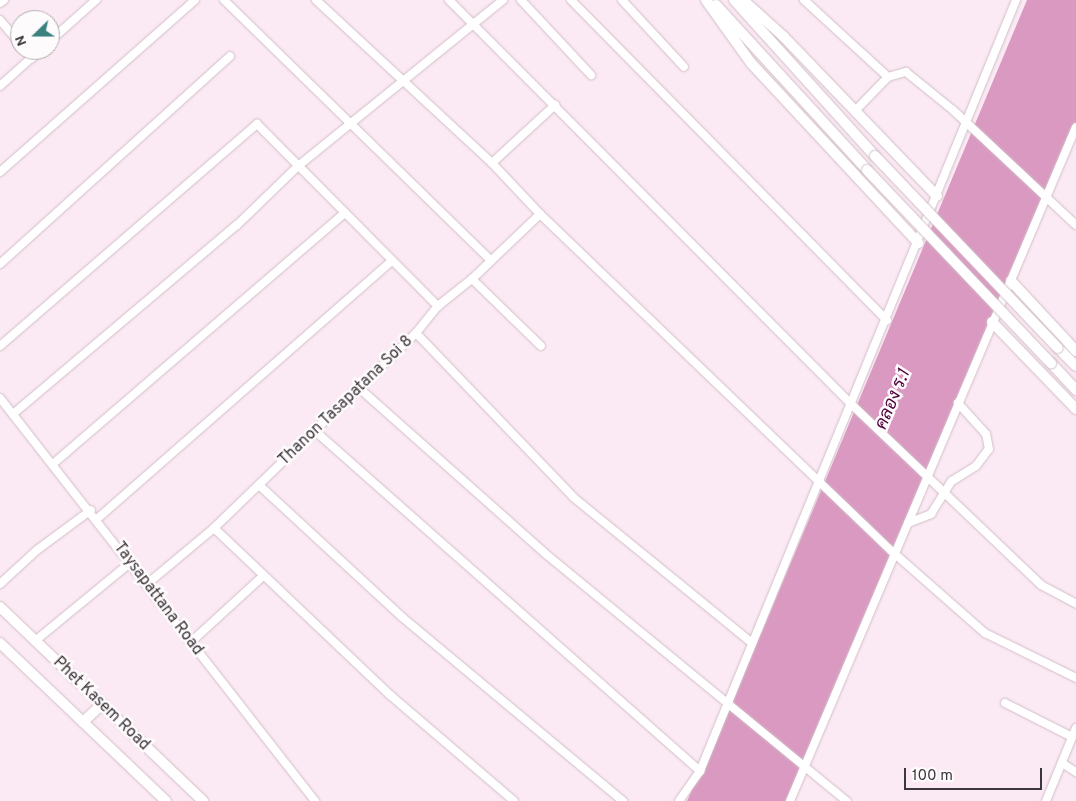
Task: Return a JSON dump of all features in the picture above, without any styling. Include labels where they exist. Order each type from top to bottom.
[{"type":"main road","points":[[706,0],[751,63],[918,243]]},
{"type":"main road","points":[[712,0],[867,170],[1076,390]]},
{"type":"main road","points":[[734,0],[875,156],[1076,366]]},
{"type":"main road","points":[[743,0],[783,36],[937,196]]},
{"type":"main road","points":[[1011,281],[1076,351]]},
{"type":"main road","points":[[992,322],[1076,409]]},
{"type":"main road","name":"Phet Kasem Road","points":[[0,607],[203,801]]},
{"type":"main road","name":"Phet Kasem Road","points":[[0,642],[166,801]]},
{"type":"main road","points":[[83,722],[101,705]]},
{"type":"street","points":[[0,3],[4,0]]},
{"type":"street","points":[[60,32],[96,0]]},
{"type":"street","points":[[0,172],[195,0]]},
{"type":"street","points":[[224,0],[354,124],[491,261]]},
{"type":"street","points":[[316,0],[402,82],[492,163],[540,214],[895,554],[985,633],[1076,678]]},
{"type":"street","points":[[449,0],[555,105],[692,247],[849,402],[945,490],[1042,585],[1076,604]]},
{"type":"street","points":[[13,414],[237,225],[298,166],[354,124],[402,82],[503,0]]},
{"type":"street","points":[[521,0],[591,75]]},
{"type":"street","points":[[571,0],[887,320]]},
{"type":"street","points":[[622,0],[684,67]]},
{"type":"street","points":[[804,0],[888,77]]},
{"type":"street","points":[[680,801],[700,771],[751,642],[822,485],[849,402],[887,320],[1016,0]]},
{"type":"street","points":[[0,20],[10,32]]},
{"type":"street","points":[[0,264],[230,56]]},
{"type":"street","points":[[0,86],[30,60]]},
{"type":"street","points":[[855,111],[888,77],[906,72],[967,123],[1046,199],[1076,225]]},
{"type":"street","points":[[492,163],[555,105]]},
{"type":"street","points":[[0,346],[257,124],[438,306]]},
{"type":"street","points":[[790,801],[1076,127]]},
{"type":"street","points":[[54,463],[345,214]]},
{"type":"street","name":"Thanon Tasapatana Soi 8","points":[[147,584],[214,528],[416,333],[438,306],[472,279],[540,214]]},
{"type":"street","points":[[97,519],[392,261]]},
{"type":"street","points":[[472,279],[541,346]]},
{"type":"street","points":[[416,333],[573,497],[751,642]]},
{"type":"street","points":[[359,388],[547,555],[725,704],[847,801]]},
{"type":"street","name":"Taysapattana Road","points":[[1,402],[54,463],[91,510],[315,801]]},
{"type":"street","points":[[908,523],[931,514],[945,490],[976,466],[989,449],[986,434],[958,403]]},
{"type":"street","points":[[314,431],[700,771]]},
{"type":"street","points":[[259,485],[402,616],[623,801]]},
{"type":"street","points":[[0,584],[37,550],[91,510]]},
{"type":"street","points":[[214,528],[390,695],[514,801]]},
{"type":"street","points":[[35,641],[130,563]]},
{"type":"street","points":[[191,642],[263,576]]},
{"type":"street","points":[[1005,703],[1072,737]]},
{"type":"street","points":[[1046,801],[1076,728]]},
{"type":"street","points":[[1062,763],[1076,772]]},
{"type":"water","name":"คลอง ร.1","points":[[1027,0],[1076,0],[1076,122],[842,674],[787,801],[687,801],[763,629]]}]
